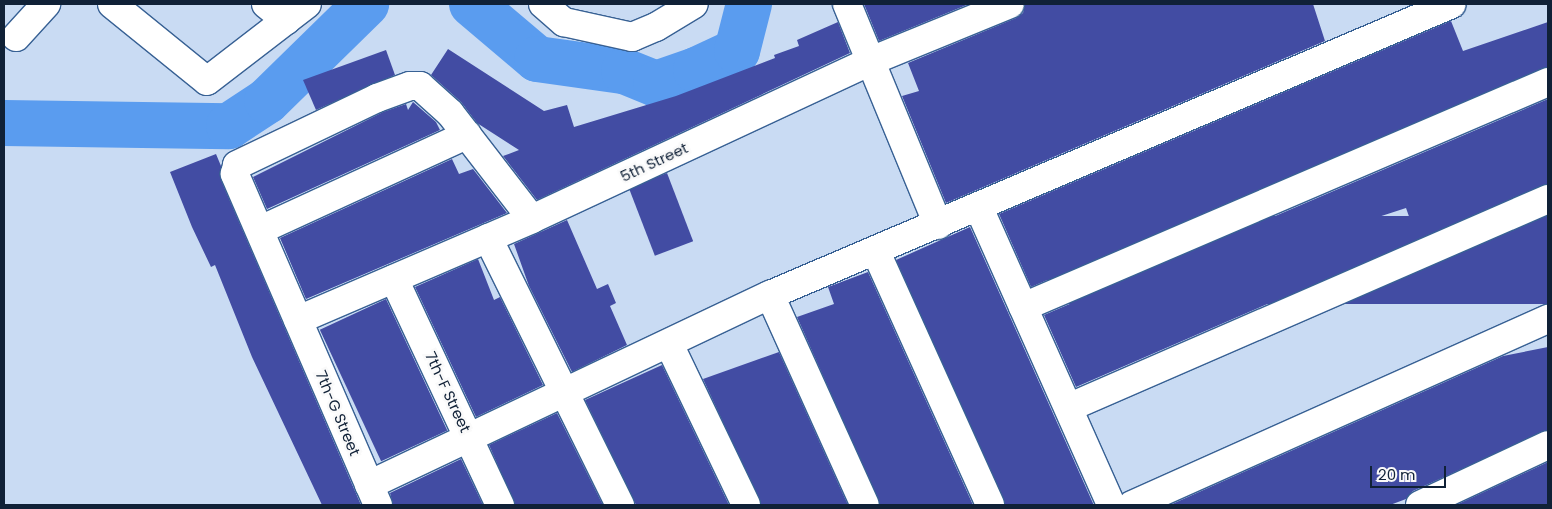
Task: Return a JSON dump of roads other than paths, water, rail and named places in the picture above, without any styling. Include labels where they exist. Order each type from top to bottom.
[{"type":"street","points":[[16,37],[46,4]]},
{"type":"street","points":[[112,4],[207,81],[286,9]]},
{"type":"street","points":[[545,4],[564,22],[632,37],[654,16],[694,4]]},
{"type":"street","points":[[847,4],[938,226]]},
{"type":"street","name":"5th Street","points":[[298,320],[532,219],[871,61],[1010,4]]},
{"type":"street","points":[[373,495],[470,439],[770,295],[938,226],[1452,4]]},
{"type":"street","points":[[1024,307],[1548,82]]},
{"type":"street","name":"7th-G Street","points":[[373,495],[235,174],[238,162],[376,98],[410,86],[420,86],[467,135]]},
{"type":"street","points":[[260,230],[467,135],[532,219]]},
{"type":"street","points":[[1070,407],[1548,199]]},
{"type":"street","points":[[979,208],[1070,407],[1111,505]]},
{"type":"street","points":[[488,238],[620,505]]},
{"type":"street","points":[[876,252],[990,505]]},
{"type":"street","name":"7th-F Street","points":[[394,279],[500,505]]},
{"type":"street","points":[[770,295],[865,505]]},
{"type":"street","points":[[1132,505],[1548,320]]},
{"type":"street","points":[[669,344],[746,505]]},
{"type":"street","points":[[1420,505],[1548,445]]},
{"type":"waterway","points":[[4,123],[229,126],[267,101],[366,4]]},
{"type":"waterway","points":[[472,4],[537,59],[624,71],[656,84],[696,70],[737,51],[749,4]]}]
